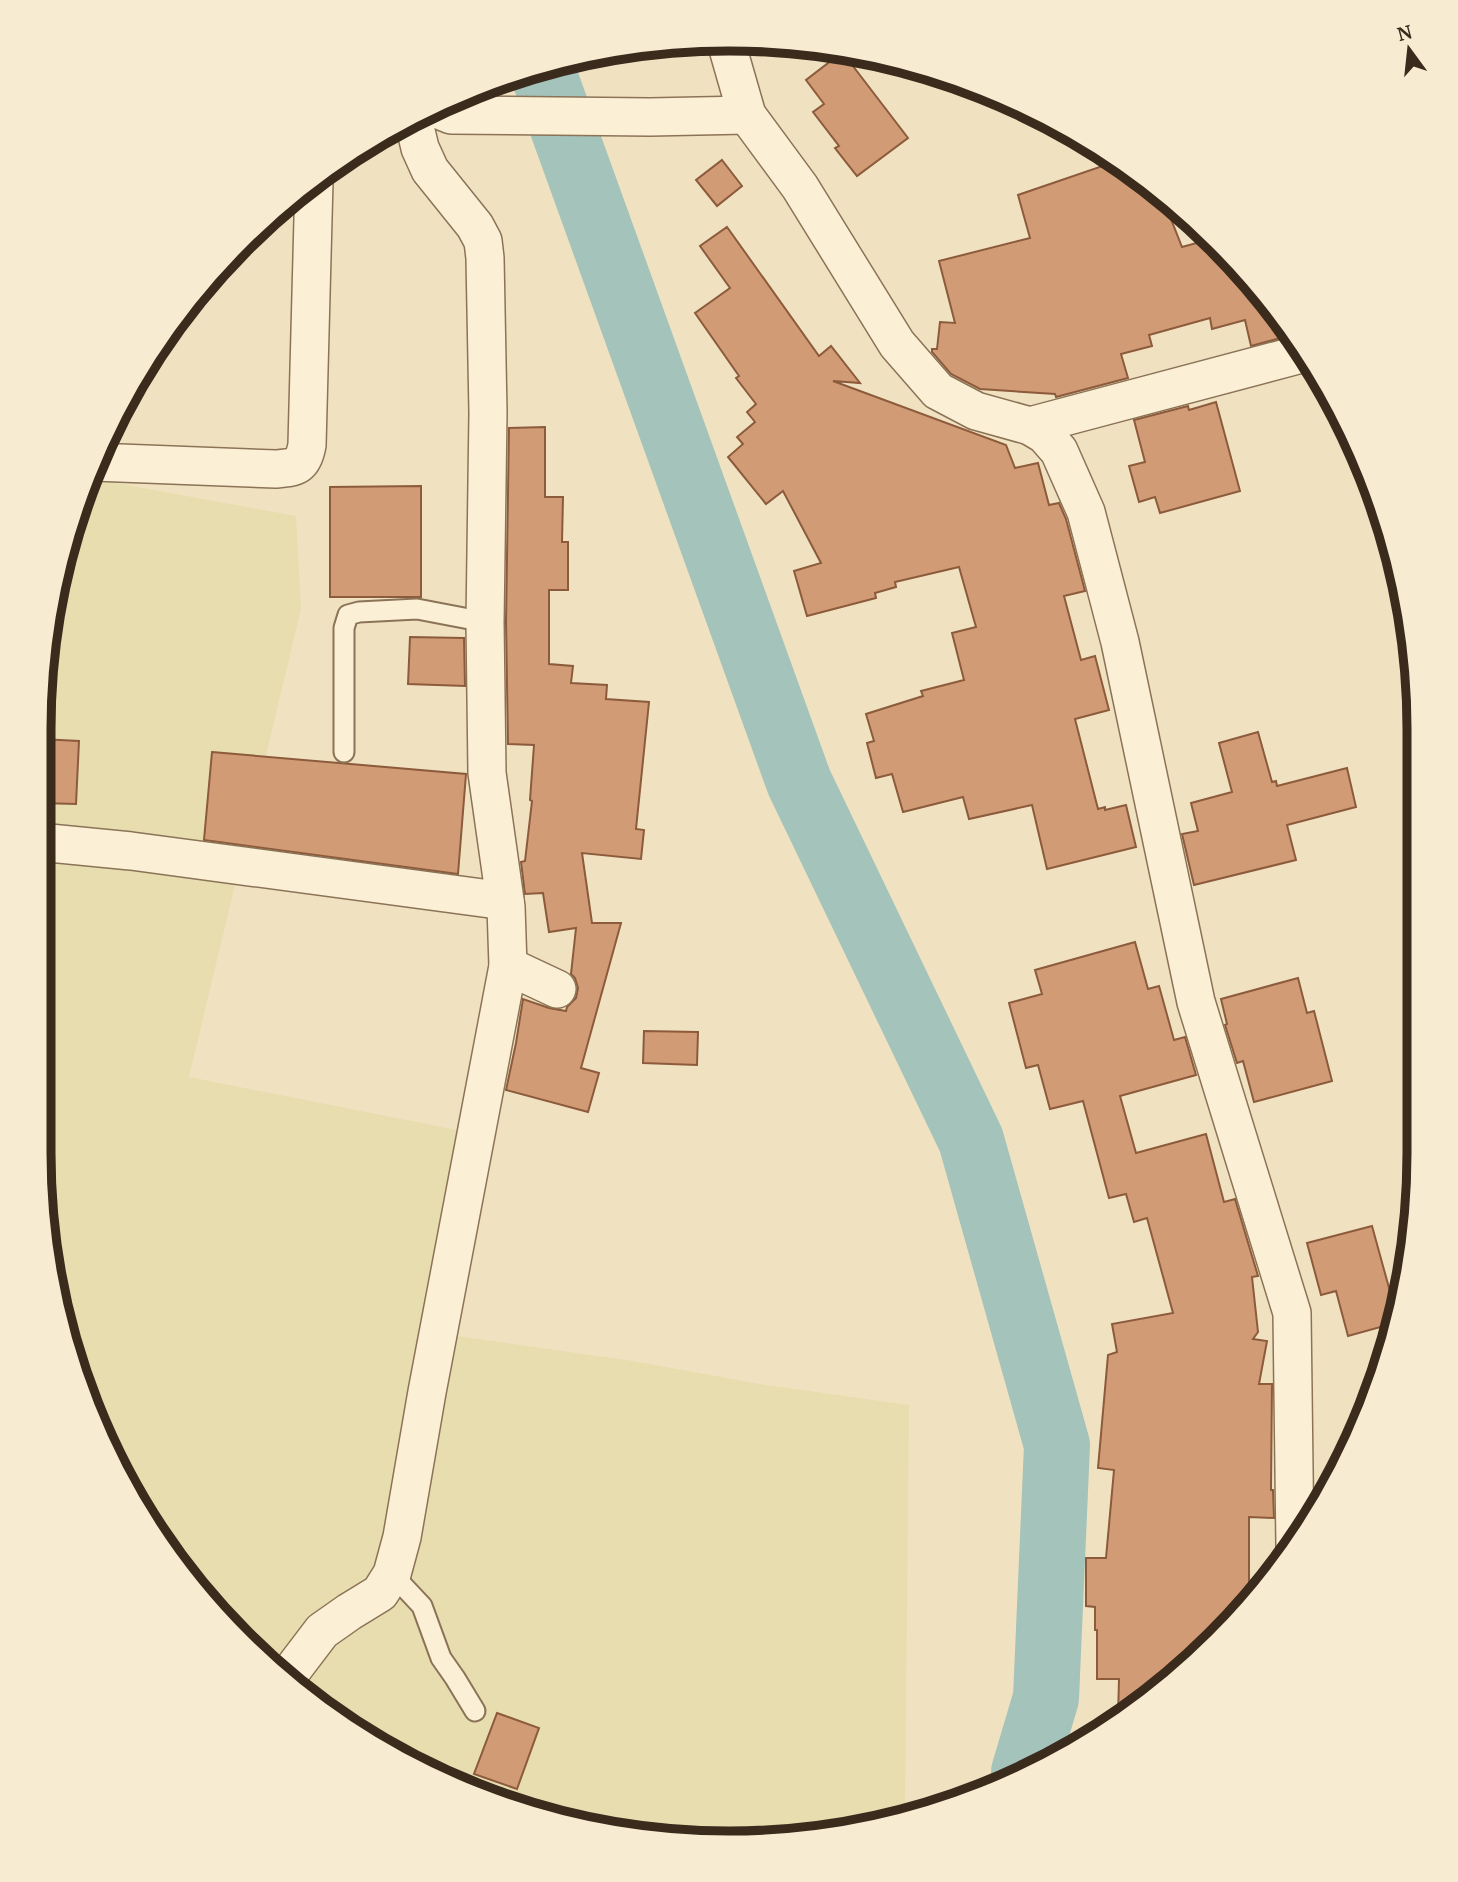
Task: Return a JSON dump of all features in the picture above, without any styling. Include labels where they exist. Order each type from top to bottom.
[{"type":"street","points":[[729,51],[747,115],[800,187],[897,344],[937,391],[976,411],[1030,426],[1045,435],[1059,451],[1086,512],[1120,642],[1196,1002],[1292,1313],[1297,1524]]},
{"type":"street","points":[[448,112],[650,117],[747,115]]},
{"type":"street","points":[[291,1671],[322,1631],[380,1593],[392,1574],[402,1537],[429,1379],[508,965],[505,901],[487,773],[485,622],[488,413],[485,258],[483,241],[475,226],[430,170],[420,148],[415,128]]},
{"type":"street","points":[[105,462],[276,468],[295,466],[301,462],[307,445],[314,193]]},
{"type":"street","points":[[1030,426],[1295,356]]},
{"type":"street","points":[[51,843],[131,851],[505,901]]},
{"type":"street","points":[[508,965],[557,989]]},
{"type":"lane","points":[[344,752],[344,628],[348,615],[417,609],[485,622]]},
{"type":"lane","points":[[392,1574],[422,1606],[441,1658],[475,1711]]},
{"type":"shaded area","points":[[100,474],[100,480],[296,516],[301,609],[189,1077],[472,1133],[437,1333],[909,1405],[905,1808],[818,1825],[729,1831],[640,1825],[553,1808],[469,1780],[390,1740],[352,1717],[282,1663],[249,1633],[219,1600],[165,1530],[121,1453],[102,1413],[74,1329],[64,1285],[52,1197],[52,685],[64,597],[74,553]]},
{"type":"building","points":[[833,59],[850,62],[908,138],[857,176],[835,148],[839,146],[813,112],[824,104],[806,80]]},
{"type":"building","points":[[722,160],[742,186],[717,206],[696,180]]},
{"type":"building","points":[[1106,165],[1169,213],[1182,247],[1201,242],[1209,249],[1283,338],[1251,346],[1245,320],[1212,329],[1210,318],[1149,335],[1152,346],[1121,354],[1128,378],[1056,397],[1055,394],[980,389],[951,374],[932,352],[932,349],[937,349],[940,322],[955,323],[939,261],[1030,238],[1018,195]]},
{"type":"building","points":[[727,227],[819,356],[831,346],[860,383],[833,381],[1006,445],[1015,468],[1038,463],[1049,505],[1059,503],[1066,519],[1085,591],[1064,596],[1081,660],[1095,656],[1109,710],[1075,719],[1098,809],[1126,805],[1136,847],[1047,869],[1032,805],[969,819],[963,797],[903,812],[892,774],[876,778],[867,743],[874,741],[866,714],[923,696],[921,691],[964,680],[952,633],[976,627],[959,567],[895,582],[896,587],[875,593],[876,598],[807,616],[794,571],[821,563],[783,491],[766,504],[728,457],[743,444],[737,437],[755,422],[747,412],[756,404],[736,378],[739,376],[695,313],[730,288],[700,246]]},
{"type":"building","points":[[1216,402],[1240,491],[1160,513],[1155,497],[1139,502],[1129,466],[1145,462],[1134,420]]},
{"type":"building","points":[[545,427],[545,497],[563,497],[562,542],[568,542],[568,590],[549,590],[549,664],[573,666],[571,683],[607,685],[606,699],[649,702],[636,829],[644,830],[641,859],[582,853],[592,923],[621,923],[581,1068],[599,1073],[588,1112],[506,1090],[523,999],[566,1011],[576,998],[578,988],[571,974],[576,928],[549,932],[543,893],[525,894],[521,862],[525,861],[532,801],[534,745],[508,744],[506,622],[509,428]]},
{"type":"building","points":[[421,486],[421,597],[330,597],[330,487]]},
{"type":"building","points":[[410,637],[464,638],[465,686],[408,684]]},
{"type":"building","points":[[1258,732],[1272,782],[1276,781],[1277,786],[1347,768],[1356,807],[1287,825],[1296,860],[1194,885],[1182,834],[1198,831],[1191,803],[1232,792],[1219,743]]},
{"type":"building","points":[[51,740],[79,741],[76,804],[51,803]]},
{"type":"building","points":[[212,752],[466,774],[458,874],[204,840]]},
{"type":"building","points":[[1135,942],[1148,989],[1159,986],[1174,1040],[1185,1037],[1196,1075],[1120,1096],[1136,1153],[1206,1134],[1224,1202],[1235,1199],[1258,1276],[1252,1277],[1258,1332],[1253,1339],[1267,1341],[1259,1384],[1272,1384],[1271,1490],[1274,1518],[1249,1517],[1249,1588],[1209,1633],[1118,1708],[1119,1679],[1097,1679],[1095,1607],[1086,1606],[1086,1558],[1106,1558],[1114,1470],[1098,1468],[1108,1355],[1117,1352],[1112,1324],[1173,1313],[1147,1218],[1134,1222],[1126,1194],[1109,1198],[1083,1101],[1050,1109],[1038,1065],[1026,1068],[1009,1003],[1042,994],[1035,970]]},
{"type":"building","points":[[1298,978],[1307,1013],[1314,1011],[1332,1081],[1254,1102],[1243,1061],[1237,1063],[1225,1025],[1227,1024],[1221,999]]},
{"type":"building","points":[[644,1031],[698,1032],[697,1065],[643,1063]]},
{"type":"building","points":[[1372,1226],[1391,1297],[1385,1326],[1348,1336],[1336,1291],[1321,1295],[1307,1243]]},
{"type":"building","points":[[497,1713],[539,1728],[517,1789],[474,1774]]},
{"type":"waterway","points":[[544,77],[799,782],[971,1140],[1057,1445],[1046,1698],[1027,1762]]}]
